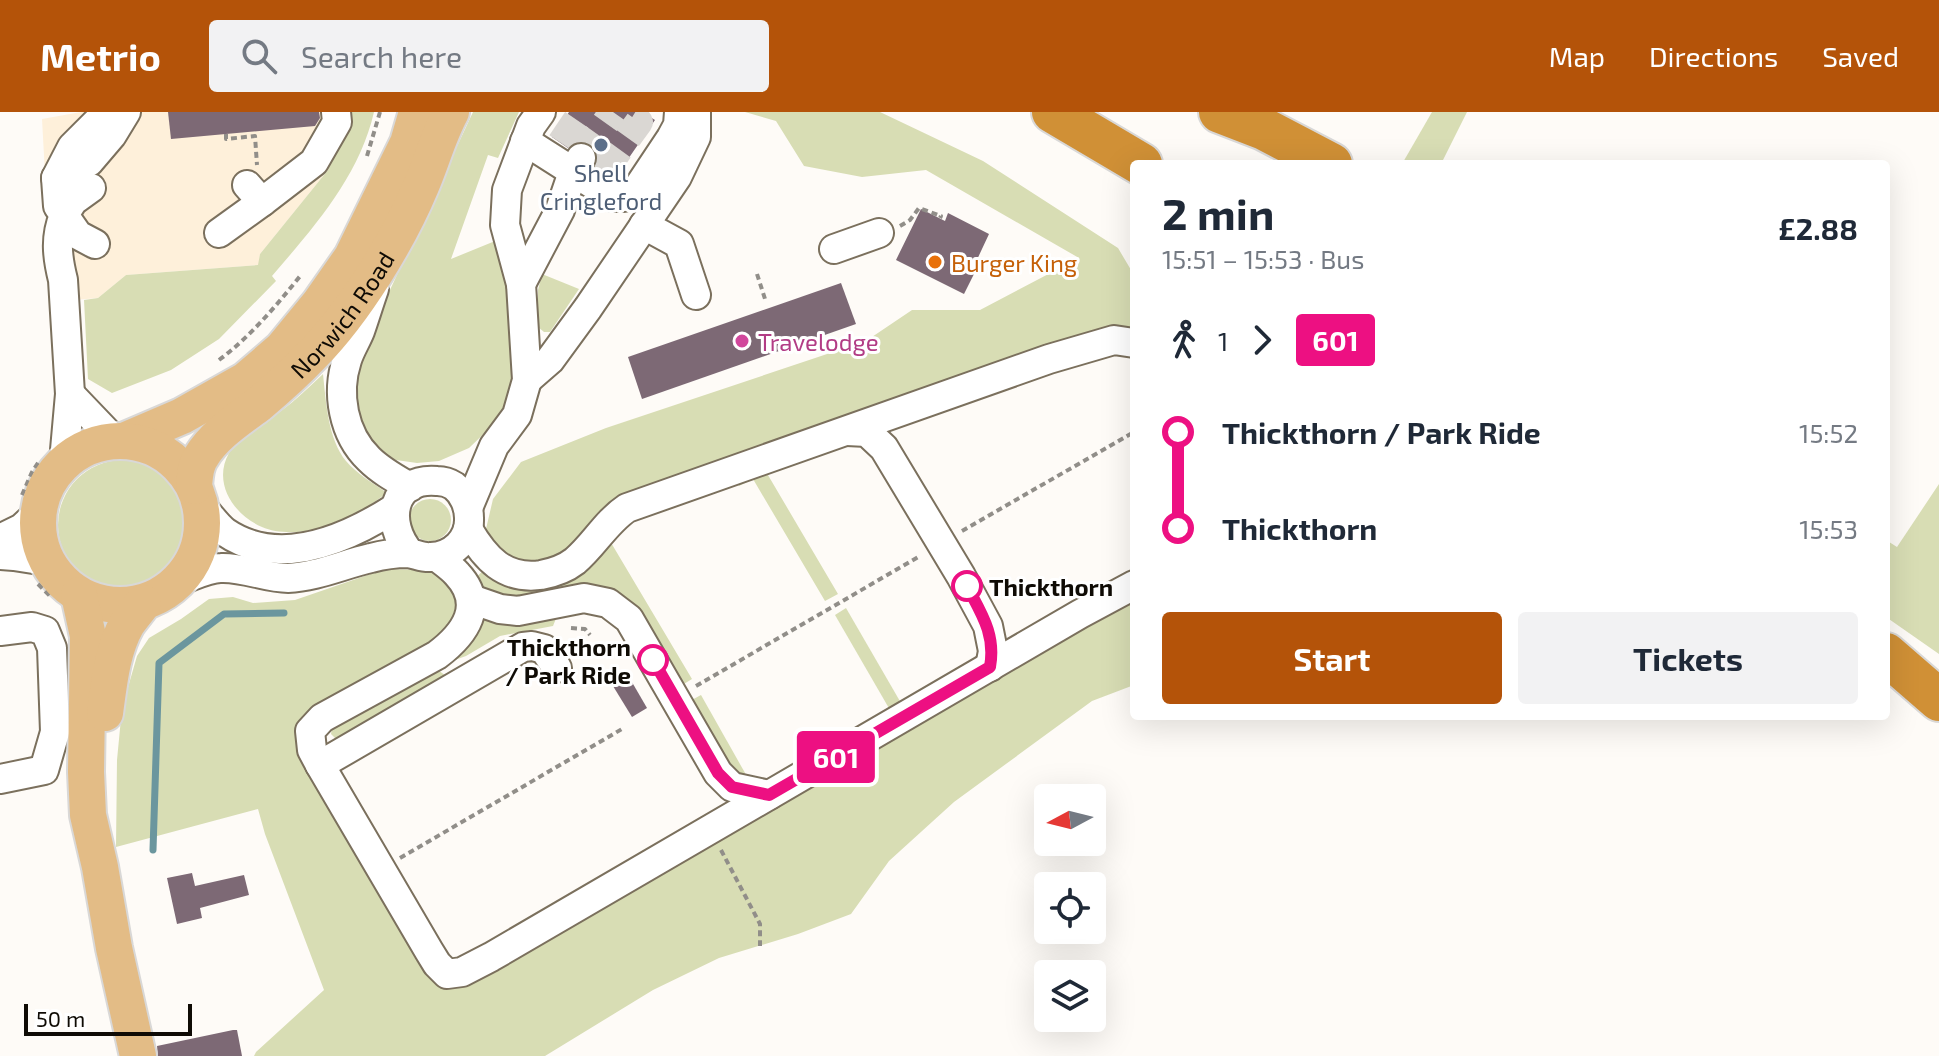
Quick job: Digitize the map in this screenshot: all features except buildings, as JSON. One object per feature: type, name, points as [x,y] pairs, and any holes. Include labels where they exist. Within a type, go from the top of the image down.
[{"type":"highway","points":[[1053,112],[1134,160]]},
{"type":"highway","points":[[1220,112],[1264,129],[1323,160]]},
{"type":"highway","points":[[1890,643],[1939,684]]},
{"type":"highway","points":[[1890,657],[1939,700]]},
{"type":"main road","name":"Norwich Road","points":[[55,456],[120,440],[182,416],[246,380],[282,349],[352,257],[408,143],[417,112]]},
{"type":"main road","name":"Norwich Road","points":[[181,580],[195,560],[202,534],[196,468],[201,456],[213,441],[294,375],[323,345],[400,230],[451,112]]},
{"type":"main road","points":[[120,440],[149,446],[170,455],[183,467],[197,495]]},
{"type":"main road","points":[[55,456],[45,488],[29,507],[46,561],[59,581],[79,595],[112,605],[143,603],[181,580]]},
{"type":"main road","points":[[79,595],[88,636],[88,815],[138,1056]]},
{"type":"main road","points":[[100,867],[103,726],[109,680],[119,642],[143,603]]},
{"type":"street","points":[[63,280],[70,259],[78,249],[95,244],[78,235],[58,206],[56,178],[72,147],[101,118],[117,112]]},
{"type":"street","points":[[56,178],[89,162],[112,135],[126,112]]},
{"type":"street","points":[[219,233],[253,187],[314,162],[337,122],[336,112]]},
{"type":"street","points":[[541,112],[531,126],[566,164],[624,197],[635,192],[671,138],[678,125],[677,112]]},
{"type":"street","points":[[521,284],[560,210],[566,164],[561,112]]},
{"type":"street","points":[[527,380],[550,360],[677,177],[696,137],[696,112]]},
{"type":"street","points":[[560,210],[566,164]]},
{"type":"street","points":[[197,495],[223,530],[247,544],[275,551],[306,548],[373,523],[414,492],[466,469],[494,446],[517,415],[527,380],[521,284],[505,225],[507,190],[566,164]]},
{"type":"street","points":[[55,456],[70,394],[58,231],[73,201],[91,188]]},
{"type":"street","points":[[644,225],[679,244],[696,295]]},
{"type":"street","points":[[834,249],[879,233]]},
{"type":"street","points":[[386,254],[347,360],[341,388],[348,428],[370,461],[414,492],[449,483],[457,489],[464,498],[478,546],[496,565],[513,574],[529,576],[548,573],[573,563],[627,508],[1098,344],[1114,340],[1130,342]]},
{"type":"street","points":[[70,394],[120,440]]},
{"type":"street","points":[[847,431],[867,432],[884,448],[942,543],[988,626],[993,651],[990,667]]},
{"type":"street","points":[[181,580],[219,567],[286,578],[374,557],[423,555],[457,548],[464,539],[468,518],[494,446]]},
{"type":"street","points":[[414,492],[395,530],[401,543],[457,574],[466,585],[471,599],[467,626],[452,644],[437,655],[322,718],[310,731],[312,750],[320,765],[437,964],[447,974],[462,972],[714,838],[769,795],[1130,587]]},
{"type":"street","points":[[0,539],[22,528],[29,507]]},
{"type":"street","points":[[0,555],[46,561]]},
{"type":"street","points":[[471,599],[500,609],[518,611],[584,598],[608,603],[629,619],[718,773],[732,787],[769,795]]},
{"type":"street","points":[[0,631],[32,627],[45,631],[52,648],[55,732],[44,770],[0,779]]},
{"type":"street","points":[[320,765],[523,647],[544,649],[557,668]]},
{"type":"path","points":[[362,167],[380,112]]},
{"type":"path","points":[[226,134],[226,139],[255,136],[258,165],[253,187]]},
{"type":"path","points":[[879,233],[910,220],[919,208],[934,212],[940,218]]},
{"type":"path","points":[[757,274],[766,302]]},
{"type":"path","points":[[214,363],[264,321],[301,275]]},
{"type":"path","points":[[675,698],[1130,434]]},
{"type":"path","points":[[29,507],[22,493],[32,472],[55,456]]},
{"type":"path","points":[[381,869],[622,729]]},
{"type":"path","points":[[714,838],[760,924],[760,946]]},
{"type":"shaded area","points":[[81,112],[351,112],[328,170],[260,254],[259,265],[126,275],[98,298],[52,302],[42,119]]},
{"type":"green space","points":[[351,112],[374,112],[358,158],[346,180],[319,220],[272,276],[276,281],[219,339],[171,370],[112,393],[88,379],[84,300],[98,298],[126,275],[258,265],[260,254],[328,170]]},
{"type":"green space","points":[[473,112],[519,112],[498,158],[488,155],[451,259],[500,239],[513,329],[511,383],[518,392],[494,424],[469,448],[439,461],[417,463],[396,460],[375,451],[362,434],[350,398],[361,352]]},
{"type":"green space","points":[[745,112],[880,112],[983,161],[1118,248],[1130,268],[1130,333],[589,532],[558,559],[524,564],[507,556],[494,544],[486,529],[493,499],[521,462],[606,428],[866,341],[912,310],[980,310],[1079,258],[926,170],[862,177],[804,166],[776,121]]},
{"type":"green space","points":[[1432,112],[1467,112],[1443,160],[1404,160]]},
{"type":"green space","points":[[542,274],[579,289],[550,332],[538,327],[538,290]]},
{"type":"green space","points":[[323,374],[329,420],[340,452],[355,470],[387,493],[354,514],[317,529],[289,532],[262,527],[243,515],[229,497],[223,476],[224,464],[239,442],[287,407]]},
{"type":"green space","points":[[123,460],[148,465],[169,479],[183,500],[188,525],[183,550],[169,571],[148,585],[123,590],[98,585],[77,571],[63,550],[58,525],[63,500],[77,479],[98,465]]},
{"type":"green space","points":[[765,470],[838,594],[825,601],[753,479],[739,486],[736,480]]},
{"type":"green space","points":[[1939,484],[1939,654],[1890,620],[1890,543],[1897,547]]},
{"type":"green space","points":[[430,499],[445,505],[451,520],[445,535],[430,541],[415,535],[409,520],[415,505]]},
{"type":"green space","points":[[610,541],[692,679],[679,687],[634,609],[490,599],[473,580],[484,570],[497,582],[517,587]]},
{"type":"green space","points":[[385,569],[433,570],[453,587],[460,600],[455,628],[307,721],[435,978],[1130,598],[1130,687],[1092,701],[954,802],[889,861],[851,914],[719,958],[653,990],[545,1056],[254,1056],[324,990],[258,809],[116,847],[117,760],[122,708],[137,656],[149,638],[209,599],[233,597],[253,603],[295,600]]},
{"type":"green space","points":[[846,608],[901,703],[890,710],[835,615]]},
{"type":"green space","points":[[480,615],[511,625],[557,616],[553,626],[500,636],[466,656],[455,660],[451,658],[471,640]]},
{"type":"green space","points":[[434,667],[446,676],[343,740],[331,734],[332,728]]},
{"type":"green space","points":[[701,695],[749,780],[740,781],[688,702]]},
{"type":"waterway","points":[[153,850],[159,663],[224,614],[284,613]]},
{"type":"tunnel","points":[[561,143],[582,112]]},
{"type":"tunnel","points":[[581,157],[613,112]]},
{"type":"tunnel","points":[[603,172],[639,122],[623,112]]},
{"type":"bus line","name":"601","points":[[653,660],[718,773],[732,787],[769,795],[990,667],[993,651],[988,626],[967,586]]},
{"type":"place","name":"Shell Cringleford","points":[[601,145]]},
{"type":"place","name":"Burger King","points":[[935,262]]},
{"type":"place","name":"Travelodge","points":[[742,341]]},
{"type":"place","name":"Thickthorn","points":[[967,586]]},
{"type":"place","name":"Thickthorn / Park Ride","points":[[653,660]]}]
